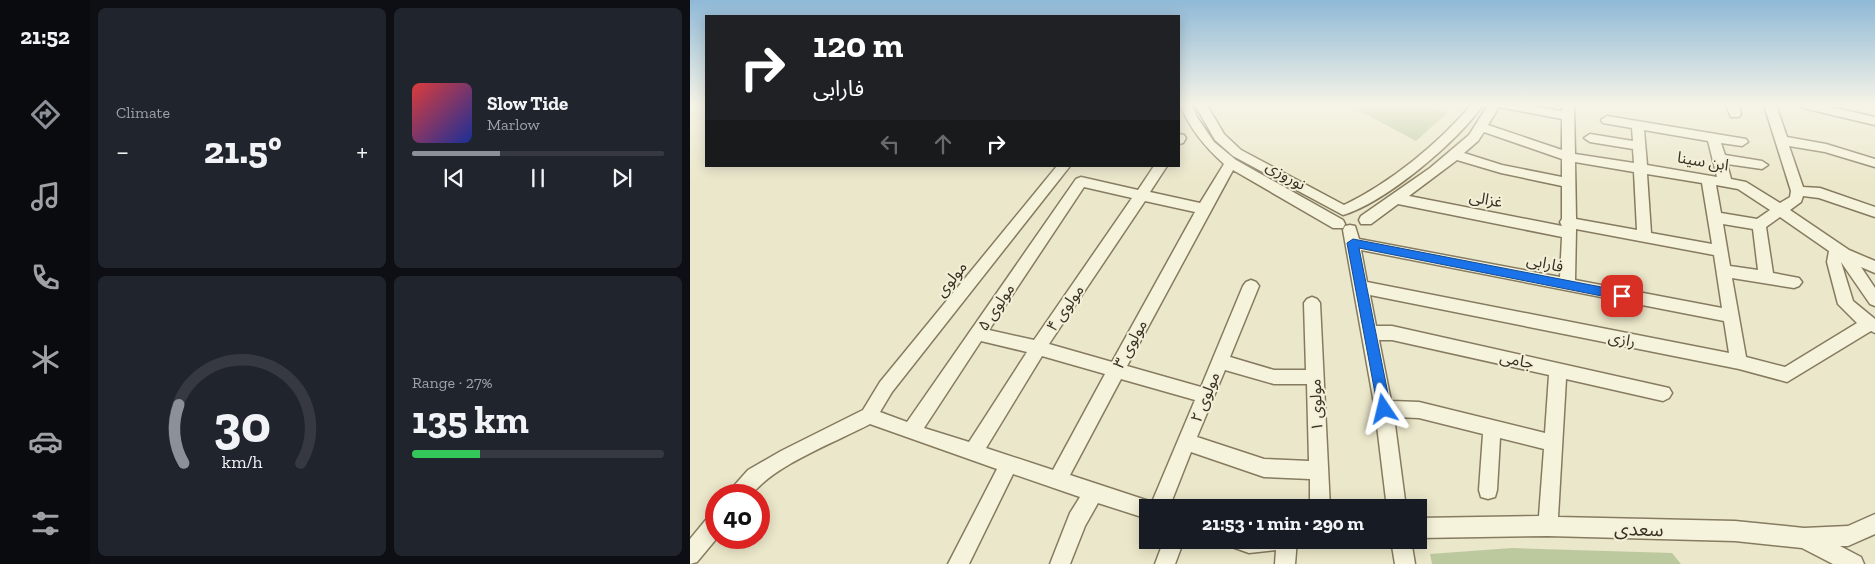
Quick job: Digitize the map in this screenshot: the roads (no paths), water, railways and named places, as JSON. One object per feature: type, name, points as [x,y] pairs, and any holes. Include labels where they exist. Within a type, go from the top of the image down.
[{"type":"street","name":"نوروزی","points":[[1199,131],[1210,146],[1232,164],[1347,232]]},
{"type":"street","name":"نوروزی","points":[[1216,131],[1219,137],[1237,153],[1346,209]]},
{"type":"street","points":[[1396,499],[1384,409],[1362,287],[1347,232],[1336,218],[1338,213],[1377,192],[1433,152],[1454,131]]},
{"type":"street","points":[[1347,232],[1361,228],[1366,220],[1435,172],[1453,154],[1474,138],[1479,131]]},
{"type":"street","name":"ابن سینا","points":[[1494,131],[1568,157],[1741,185],[1840,252]]},
{"type":"street","points":[[1567,285],[1568,131]]},
{"type":"street","points":[[1607,131],[1607,140]]},
{"type":"street","points":[[1639,131],[1644,236]]},
{"type":"street","points":[[1672,131],[1714,138],[1741,139],[1748,163]]},
{"type":"street","points":[[1714,217],[1758,225],[1796,199],[1798,190],[1778,131]]},
{"type":"street","points":[[1590,138],[1640,146]]},
{"type":"street","points":[[1714,138],[1725,182]]},
{"type":"street","points":[[1781,140],[1826,148],[1875,163]]},
{"type":"street","points":[[1453,154],[1501,169],[1568,183]]},
{"type":"street","points":[[1720,159],[1762,166]]},
{"type":"street","name":"مولوی ۳","points":[[1057,480],[1204,209],[1232,164]]},
{"type":"street","name":"مولوی","points":[[869,416],[886,387],[1063,167]]},
{"type":"street","name":"مولوی ۴","points":[[973,452],[1038,348],[1161,167]]},
{"type":"street","points":[[1708,179],[1740,362]]},
{"type":"street","name":"مولوی ۵","points":[[911,432],[1081,182],[1142,196]]},
{"type":"street","points":[[1798,190],[1826,195],[1875,212]]},
{"type":"street","points":[[1142,196],[1204,209]]},
{"type":"street","name":"غزالی","points":[[1397,199],[1568,228],[1644,236],[1720,250]]},
{"type":"street","points":[[1346,209],[1361,212],[1366,220]]},
{"type":"street","points":[[1758,225],[1766,278]]},
{"type":"street","name":"فارابی","points":[[1347,232],[1567,285],[1731,316]]},
{"type":"street","points":[[1840,252],[1875,267]]},
{"type":"street","points":[[1840,252],[1874,291]]},
{"type":"street","points":[[1840,252],[1834,262],[1846,304],[1872,325]]},
{"type":"street","points":[[1724,271],[1794,282]]},
{"type":"street","name":"مولوی ۲","points":[[1163,499],[1250,286]]},
{"type":"street","name":"رازی","points":[[1362,287],[1740,362],[1787,375],[1872,325]]},
{"type":"street","name":"مولوی ۱","points":[[1312,303],[1320,499]]},
{"type":"street","name":"جامی","points":[[1371,333],[1392,333],[1558,368],[1663,393]]},
{"type":"street","points":[[978,334],[1038,348],[1206,396]]},
{"type":"street","points":[[1220,361],[1274,377],[1315,377]]},
{"type":"street","points":[[1548,526],[1558,368]]},
{"type":"street","points":[[1384,409],[1418,410],[1553,443]]},
{"type":"street","points":[[748,484],[755,476],[787,457],[869,416],[911,432],[1139,507]]},
{"type":"street","points":[[1488,490],[1492,427]]},
{"type":"street","points":[[1186,442],[1264,468],[1319,470]]},
{"type":"street","points":[[958,564],[1009,464]]},
{"type":"street","points":[[1060,564],[1077,520],[1094,492]]},
{"type":"street","points":[[1804,538],[1848,536],[1875,524]]},
{"type":"street","name":"سعدی","points":[[1427,528],[1548,526],[1735,531],[1804,538],[1854,564]]},
{"type":"street","points":[[690,555],[705,537]]},
{"type":"street","points":[[1165,564],[1171,549]]},
{"type":"street","points":[[1285,564],[1286,549]]},
{"type":"street","points":[[1402,549],[1405,564]]}]
